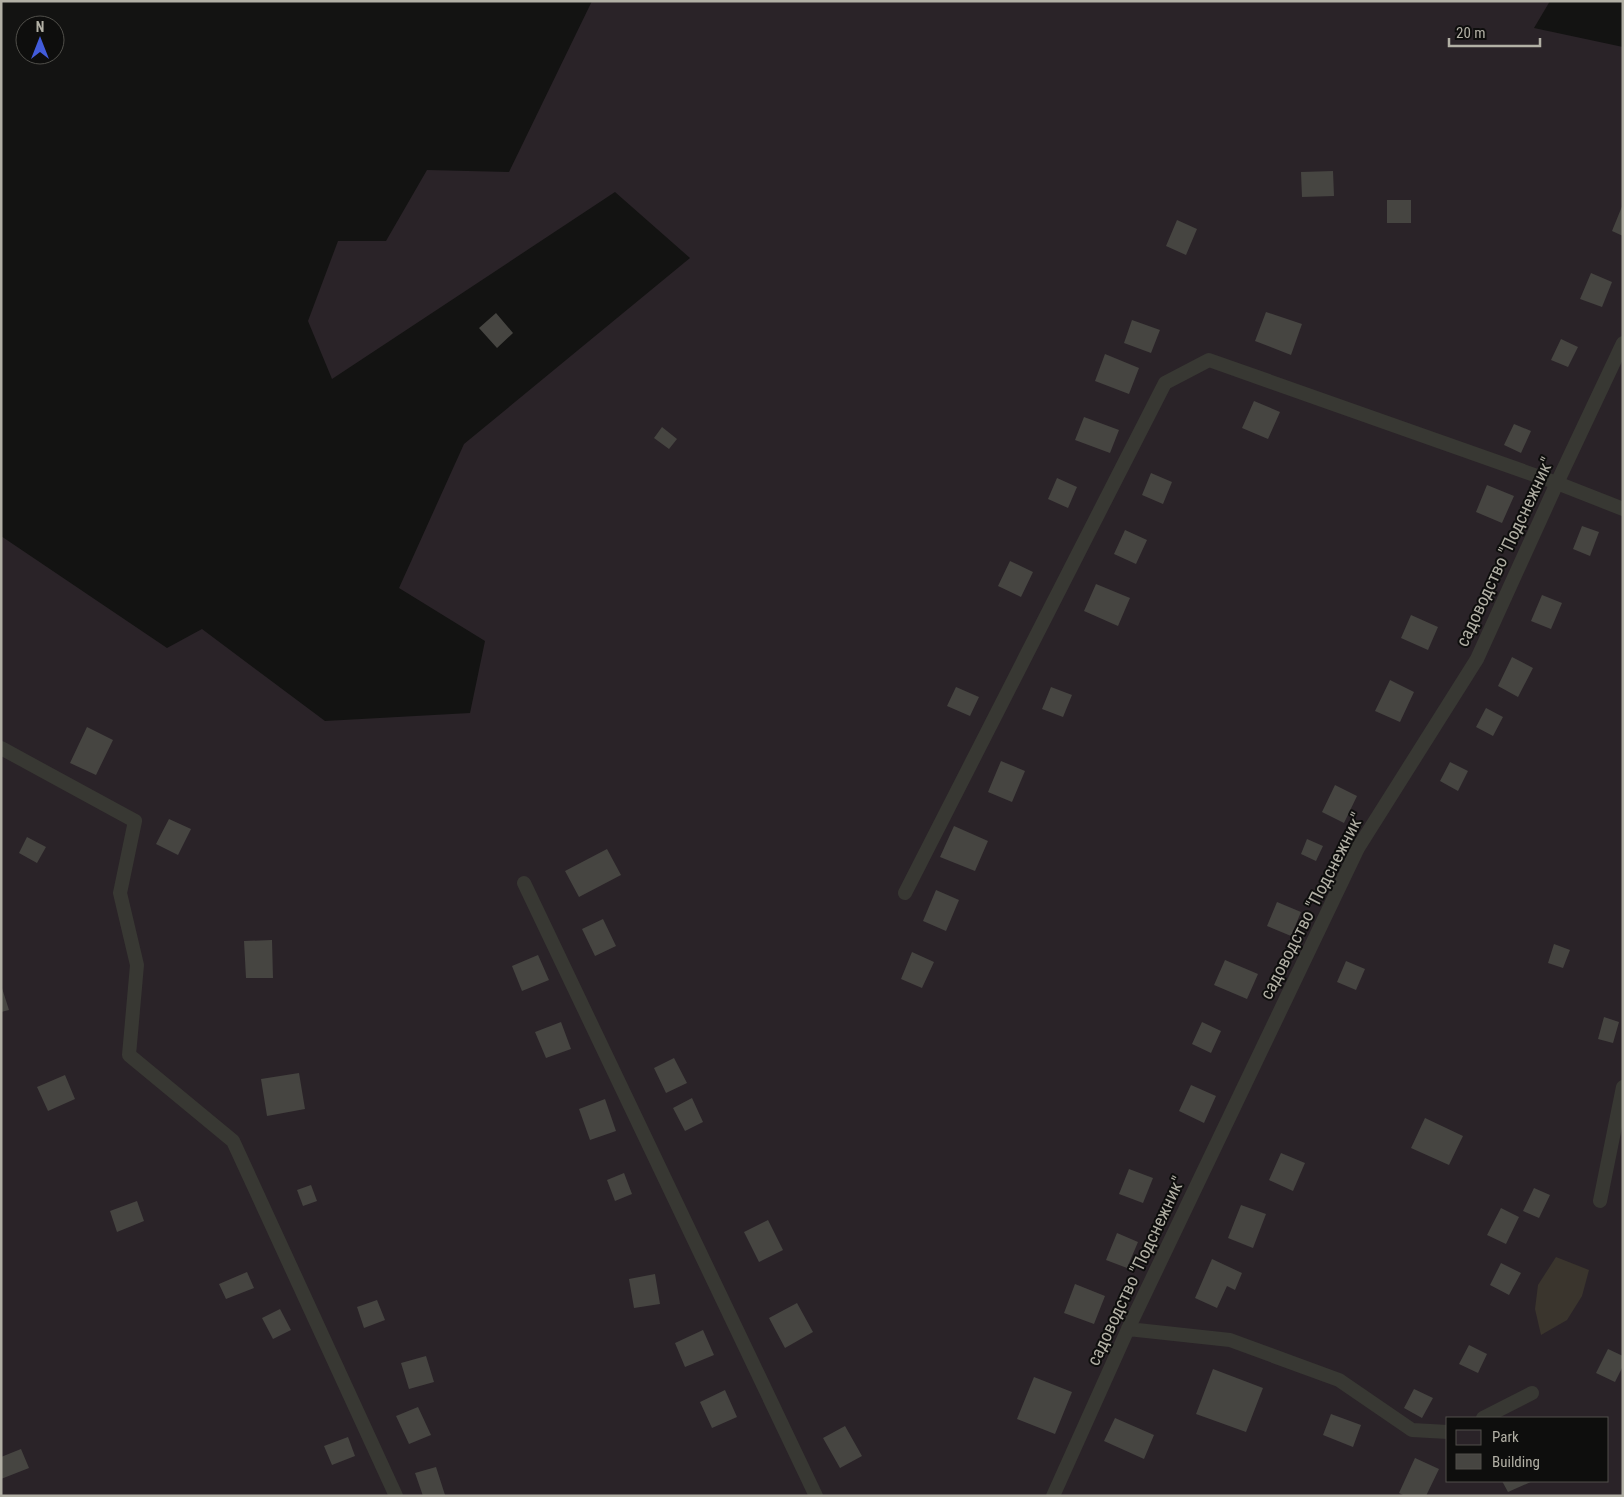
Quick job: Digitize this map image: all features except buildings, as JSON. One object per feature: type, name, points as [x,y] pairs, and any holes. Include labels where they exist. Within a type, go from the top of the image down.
[{"type":"lane","name":"садоводство \"Подснежник\"","points":[[1053,1496],[1128,1329],[1358,848],[1477,659],[1623,343]]},
{"type":"lane","points":[[905,894],[1165,383],[1209,360],[1557,483],[1623,509]]},
{"type":"lane","points":[[1,748],[135,821],[120,893],[137,965],[129,1055],[233,1141],[396,1496]]},
{"type":"lane","points":[[524,883],[816,1496]]},
{"type":"lane","points":[[1600,1201],[1623,1087]]},
{"type":"lane","points":[[1128,1329],[1230,1340],[1339,1380],[1412,1430],[1446,1432]]},
{"type":"lane","points":[[1485,1417],[1532,1393]]},
{"type":"green space","points":[[592,1],[1550,1],[1534,28],[1623,47],[1623,1496],[1,1496],[1,536],[167,648],[202,629],[325,721],[470,713],[485,641],[399,588],[464,444],[690,258],[615,192],[332,379],[308,321],[338,241],[386,241],[427,170],[509,172]]},
{"type":"shaded area","points":[[1556,1257],[1589,1270],[1582,1296],[1567,1320],[1541,1335],[1535,1309],[1538,1285]]}]
